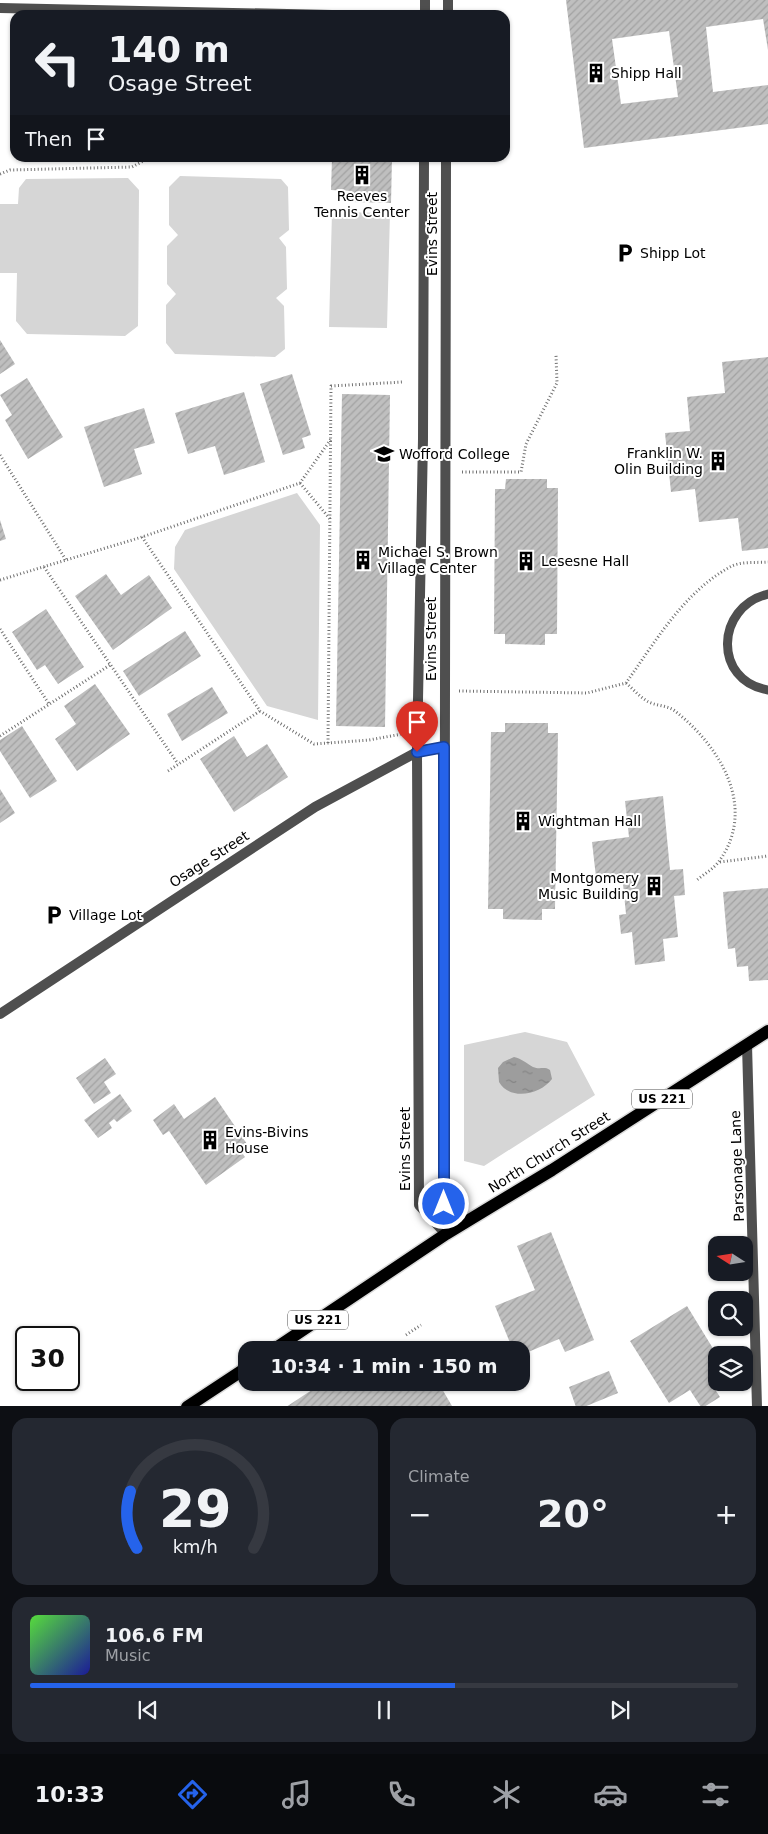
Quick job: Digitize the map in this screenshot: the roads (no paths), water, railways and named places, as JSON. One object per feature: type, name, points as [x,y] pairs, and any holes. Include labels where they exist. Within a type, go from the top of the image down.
[{"type":"main road","name":"North Church Street","points":[[286,1341],[446,1234],[552,1170],[768,1031]]},
{"type":"main road","points":[[187,1406],[238,1373]]},
{"type":"street","points":[[0,8],[95,10]]},
{"type":"street","name":"Evins Street","points":[[424,162],[417,752],[420,1205],[446,1234]]},
{"type":"street","name":"Evins Street","points":[[446,162],[443,1054],[444,1215],[446,1234]]},
{"type":"street","name":"Osage Street","points":[[0,1014],[315,807],[417,752],[444,747]]},
{"type":"street","name":"Parsonage Lane","points":[[747,1045],[757,1406]]},
{"type":"lane","points":[[768,594],[755,597],[740,608],[730,625],[726,644],[731,663],[742,678],[759,688],[768,690]]},
{"type":"water","points":[[514,1057],[533,1067],[550,1070],[552,1079],[547,1085],[533,1092],[517,1094],[510,1092],[499,1082],[498,1068],[503,1062]]},
{"type":"place","name":"Shipp Hall","points":[[596,73]]},
{"type":"place","name":"Reeves Tennis Center","points":[[362,175]]},
{"type":"place","name":"Shipp Lot","points":[[625,253]]},
{"type":"place","name":"Wofford College","points":[[384,454]]},
{"type":"place","name":"Franklin W. Olin Building","points":[[718,461]]},
{"type":"place","name":"Michael S. Brown Village Center","points":[[363,560]]},
{"type":"place","name":"Lesesne Hall","points":[[526,561]]},
{"type":"place","name":"Wightman Hall","points":[[523,821]]},
{"type":"place","name":"Montgomery Music Building","points":[[654,886]]},
{"type":"place","name":"Village Lot","points":[[54,915]]},
{"type":"place","name":"Evins-Bivins House","points":[[210,1140]]}]
